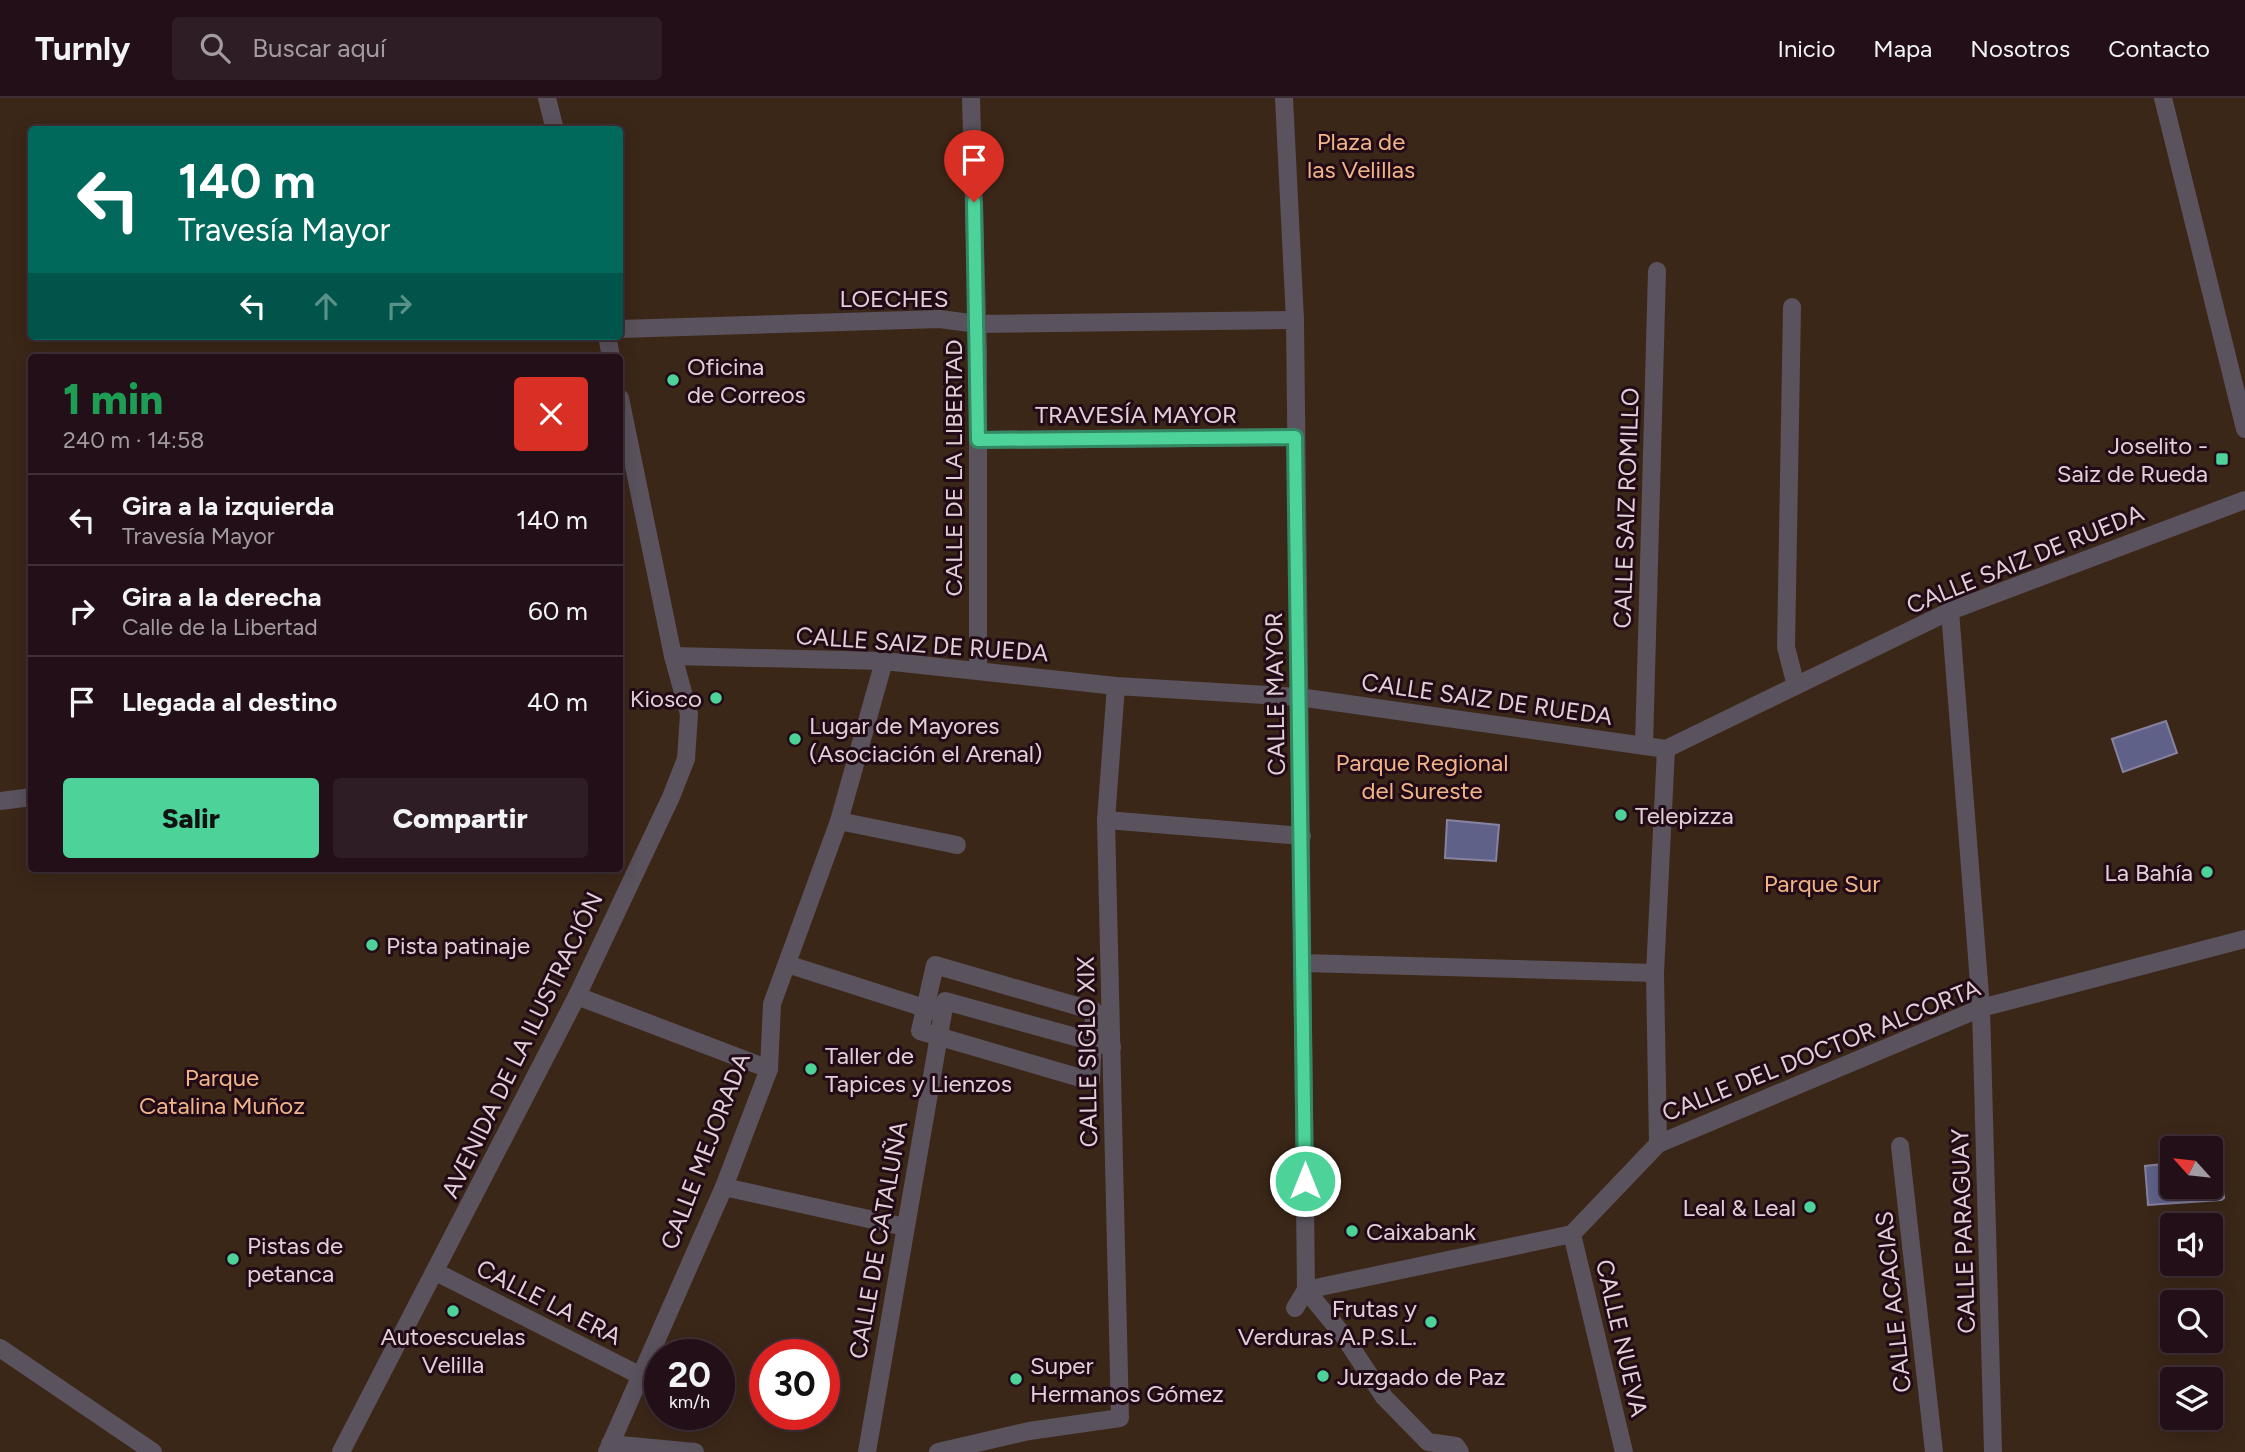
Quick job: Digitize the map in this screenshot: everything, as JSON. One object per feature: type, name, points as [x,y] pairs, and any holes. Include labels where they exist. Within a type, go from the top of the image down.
[{"type":"street","points":[[547,98],[554,126]]},
{"type":"street","name":"CALLE DE LA LIBERTAD","points":[[971,98],[977,324],[978,670]]},
{"type":"street","name":"CALLE MAYOR","points":[[1284,98],[1295,320],[1306,1290]]},
{"type":"street","points":[[2163,98],[2245,429]]},
{"type":"street","name":"CALLE SAIZ ROMILLO","points":[[1644,746],[1657,271]]},
{"type":"street","points":[[1792,307],[1786,647],[1796,686]]},
{"type":"street","name":"LOECHES","points":[[623,329],[940,319],[977,324],[1295,320]]},
{"type":"street","name":"AVENIDA DE LA ILUSTRACIÓN","points":[[341,1452],[576,996],[671,797],[686,759],[689,714],[673,656],[623,413]]},
{"type":"street","name":"TRAVESÍA MAYOR","points":[[978,440],[1295,437]]},
{"type":"street","name":"CALLE SAIZ DE RUEDA","points":[[673,656],[884,661],[1116,686],[1299,697],[1666,749],[1950,611],[2245,500]]},
{"type":"street","name":"CALLE PARAGUAY","points":[[1950,611],[1981,1008],[1993,1452]]},
{"type":"street","name":"CALLE MEJORADA","points":[[608,1448],[724,1187],[769,1069],[772,1004],[839,821],[884,661]]},
{"type":"street","name":"CALLE SIGLO XIX","points":[[938,1452],[1029,1432],[1120,1418],[1106,820],[1116,686]]},
{"type":"street","points":[[1658,1144],[1655,973],[1666,749]]},
{"type":"street","points":[[0,801],[28,798]]},
{"type":"street","points":[[1106,820],[1302,836]]},
{"type":"street","points":[[839,821],[957,845]]},
{"type":"street","name":"CALLE DEL DOCTOR ALCORTA","points":[[1572,1234],[1658,1144],[1981,1008],[2245,939]]},
{"type":"street","points":[[787,964],[943,1014],[945,1001],[1112,1047]]},
{"type":"street","points":[[1303,964],[1655,973]]},
{"type":"street","points":[[1092,1078],[1094,1011],[935,965],[920,1031],[1091,1081],[1092,1078],[1113,1084]]},
{"type":"street","points":[[576,996],[769,1069]]},
{"type":"street","name":"CALLE DE CATALUÑA","points":[[867,1452],[943,1014]]},
{"type":"street","name":"CALLE ACACIAS","points":[[1900,1146],[1934,1452]]},
{"type":"street","points":[[724,1187],[905,1227]]},
{"type":"street","points":[[1295,1308],[1306,1290],[1572,1234]]},
{"type":"street","name":"CALLE NUEVA","points":[[1572,1234],[1625,1452]]},
{"type":"street","name":"CALLE LA ERA","points":[[436,1272],[639,1374]]},
{"type":"street","points":[[1306,1290],[1343,1335],[1384,1397],[1428,1442],[1456,1446],[1460,1452]]},
{"type":"street","points":[[0,1348],[153,1452]]},
{"type":"street","points":[[608,1448],[695,1452]]},
{"type":"green space","name":"Parque Regional del Sureste","points":[[0,98],[2245,98],[2245,1452],[0,1452]]},
{"type":"water","points":[[2166,721],[2177,753],[2123,772],[2112,739]]},
{"type":"water","points":[[1447,820],[1499,825],[1496,861],[1445,858]]},
{"type":"water","points":[[2160,1164],[2160,1199],[2222,1199],[2148,1205],[2145,1166]]},
{"type":"place","name":"Oficina de Correos","points":[[673,380]]},
{"type":"place","name":"Joselito - Saiz de Rueda","points":[[2222,459]]},
{"type":"place","name":"Kiosco","points":[[716,698]]},
{"type":"place","name":"Lugar de Mayores (Asociación el Arenal)","points":[[795,739]]},
{"type":"place","name":"Telepizza","points":[[1621,815]]},
{"type":"place","name":"La Bahía","points":[[2207,872]]},
{"type":"place","name":"Pista patinaje","points":[[372,945]]},
{"type":"place","name":"Taller de Tapices y Lienzos","points":[[811,1069]]},
{"type":"place","name":"Leal & Leal","points":[[1810,1207]]},
{"type":"place","name":"Caixabank","points":[[1352,1231]]},
{"type":"place","name":"Pistas de petanca","points":[[233,1259]]},
{"type":"place","name":"Autoescuelas Velilla","points":[[453,1311]]},
{"type":"place","name":"Frutas y Verduras A.P.S.L.","points":[[1431,1322]]},
{"type":"place","name":"Juzgado de Paz","points":[[1323,1376]]},
{"type":"place","name":"Super Hermanos Gómez","points":[[1016,1379]]},
{"type":"route","points":[[974,202],[978,440],[1295,437],[1305,1181]]},
{"type":"park label","name":"Plaza de las Velillas","points":[[1361,155]]},
{"type":"park label","name":"Parque Sur","points":[[1822,883]]},
{"type":"park label","name":"Parque Catalina Muñoz","points":[[222,1091]]}]
